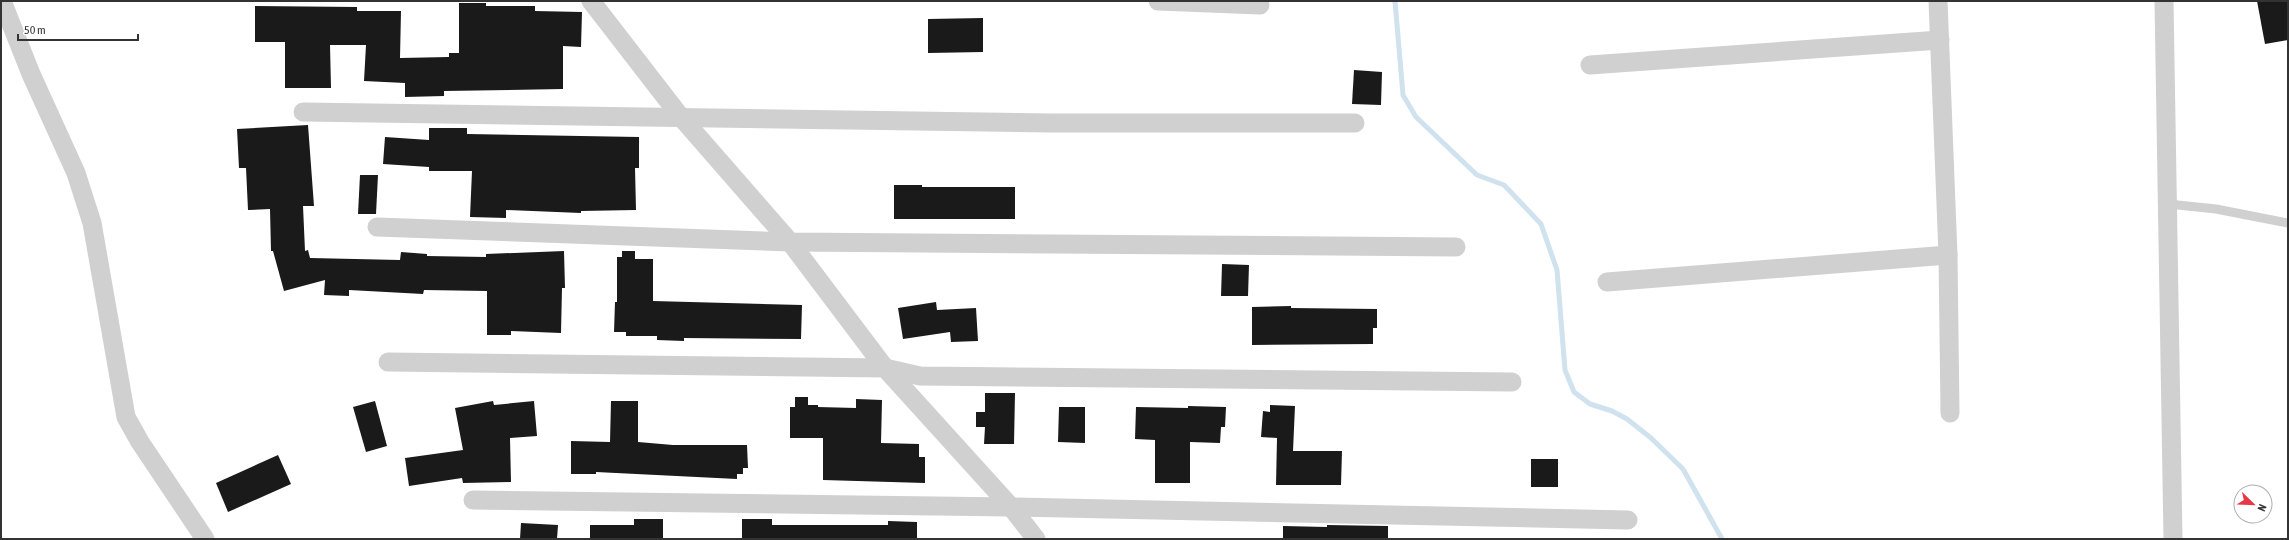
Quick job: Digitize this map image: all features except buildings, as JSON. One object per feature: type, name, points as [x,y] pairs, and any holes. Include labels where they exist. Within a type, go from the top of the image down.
[{"type":"street","points":[[2,1],[31,74],[76,173],[92,223],[126,417],[140,442],[205,539]]},
{"type":"street","points":[[591,1],[680,116],[790,242],[885,368],[1012,507],[1036,539]]},
{"type":"street","points":[[1158,1],[1260,5]]},
{"type":"street","points":[[1938,1],[1948,255],[1950,413]]},
{"type":"street","points":[[2164,1],[2173,539]]},
{"type":"street","points":[[1590,65],[1940,40]]},
{"type":"street","points":[[303,112],[680,116],[1052,123],[1355,124]]},
{"type":"street","points":[[377,227],[790,242],[1456,247]]},
{"type":"street","points":[[1608,282],[1948,255]]},
{"type":"street","points":[[388,362],[885,368],[920,376],[1512,382]]},
{"type":"street","points":[[473,500],[1012,507],[1628,520]]},
{"type":"lane","points":[[2168,204],[2216,208],[2288,223]]},
{"type":"waterway","points":[[1395,1],[1403,95],[1416,117],[1477,175],[1504,185],[1541,224],[1557,270],[1565,370],[1574,392],[1590,404],[1612,411],[1627,419],[1651,438],[1683,469],[1722,539]]}]
